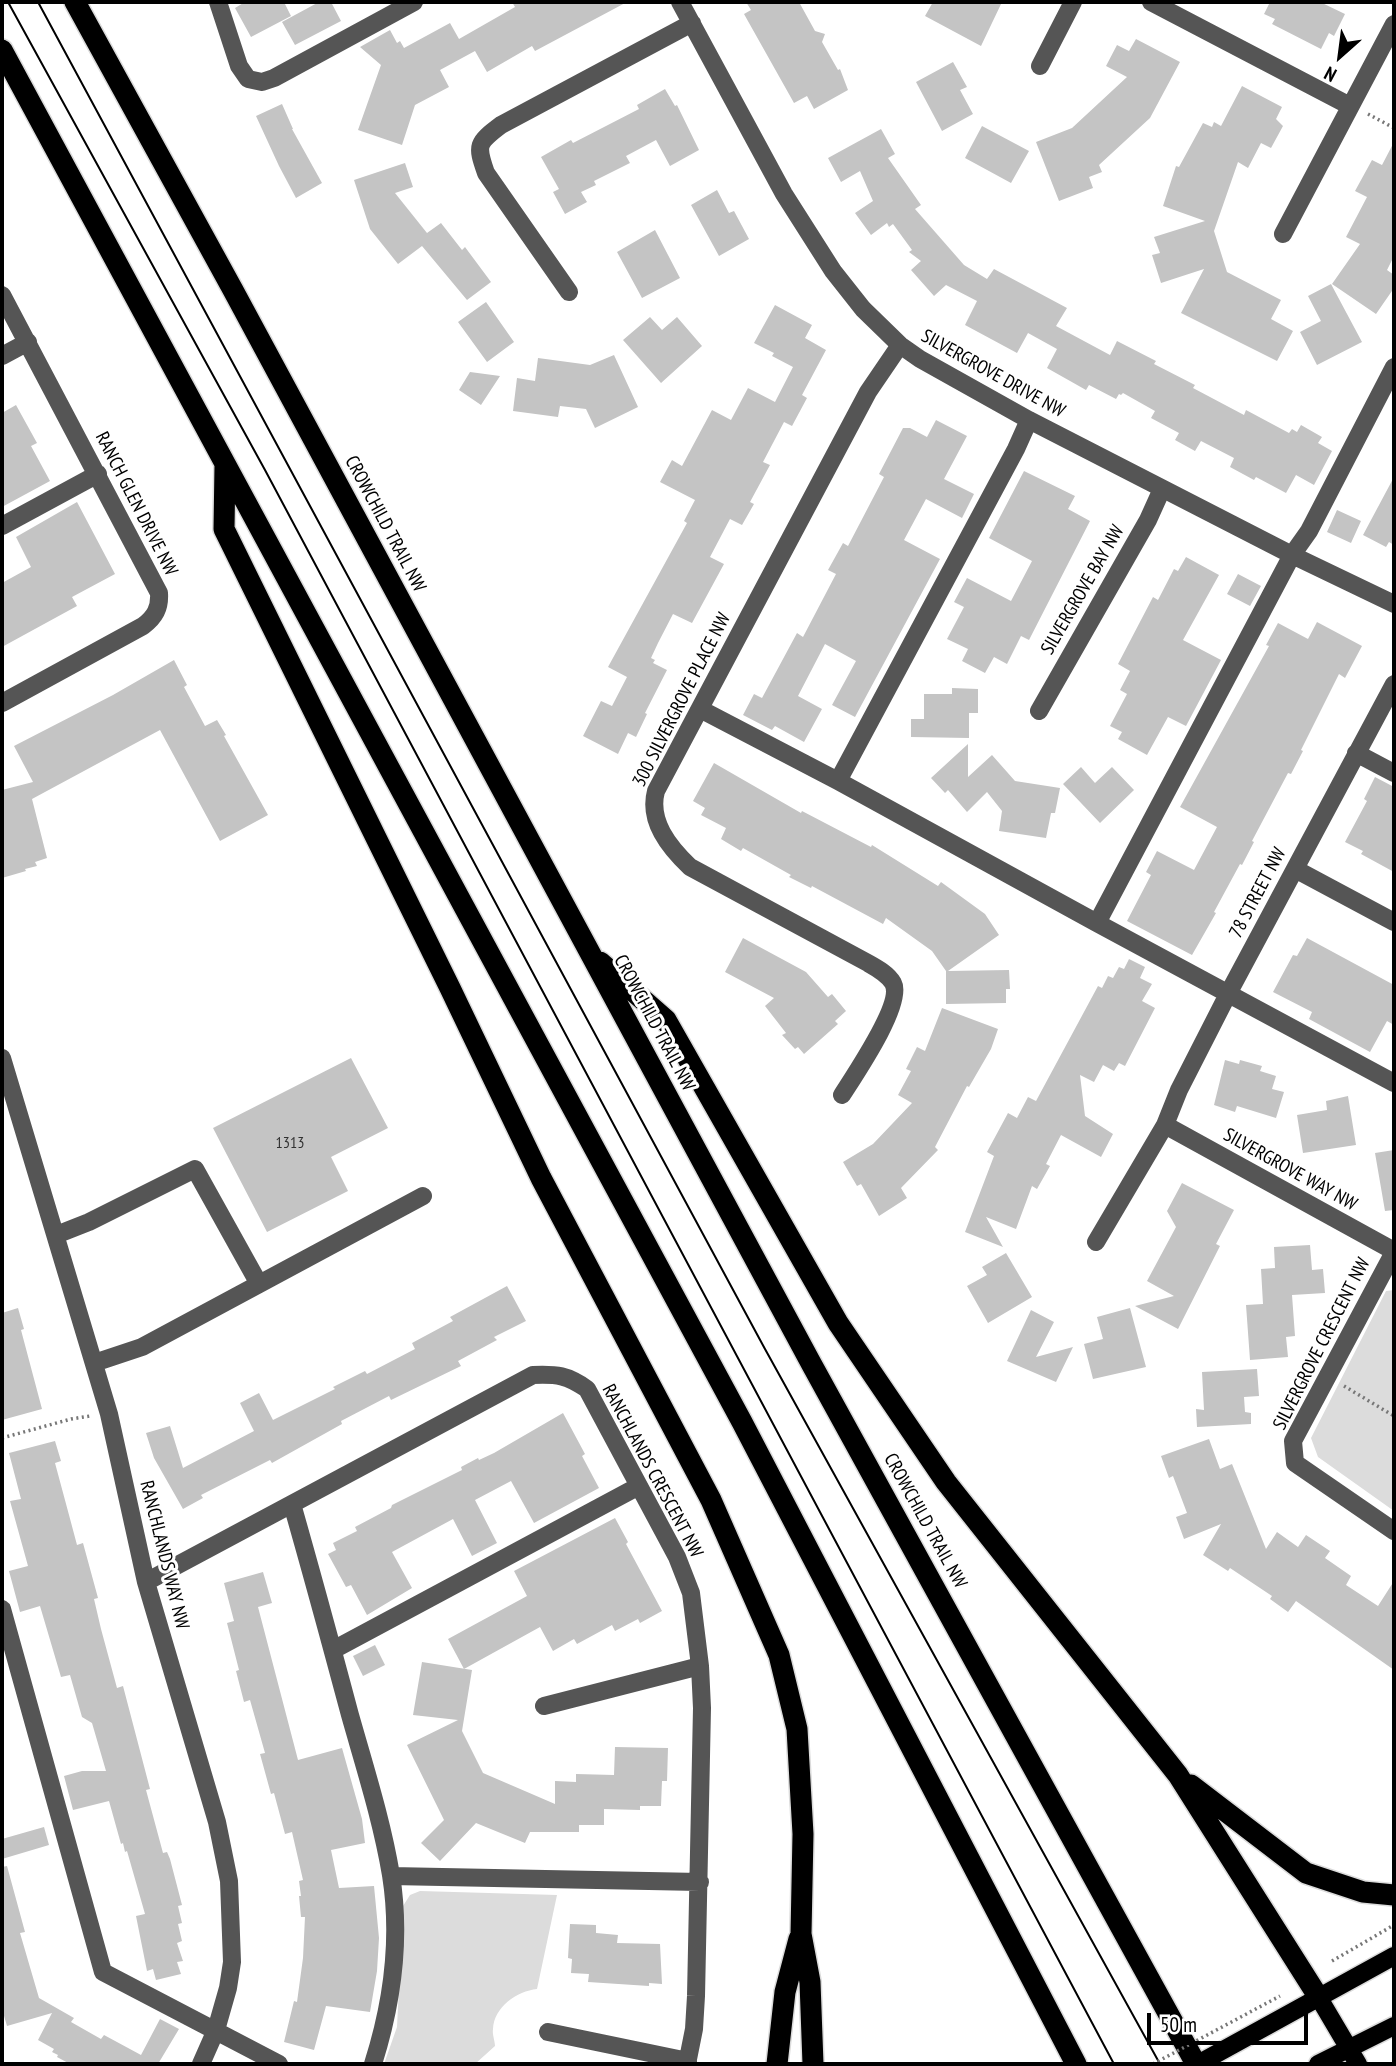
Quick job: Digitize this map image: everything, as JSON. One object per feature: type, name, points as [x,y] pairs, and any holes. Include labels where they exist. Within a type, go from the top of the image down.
[{"type":"highway","name":"CROWCHILD TRAIL NW","points":[[75,2],[227,278],[812,1365],[1197,2064]]},
{"type":"highway","points":[[2,50],[742,1422],[1076,2064]]},
{"type":"highway","points":[[225,463],[224,529],[541,1178],[711,1500],[779,1655],[797,1729],[803,1834],[801,1934],[810,1982],[813,2064]]},
{"type":"highway","points":[[591,954],[666,1020],[846,1334],[946,1482],[1178,1775],[1319,1998]]},
{"type":"highway","points":[[1178,1775],[1306,1873],[1363,1892],[1394,1895]]},
{"type":"highway","points":[[777,2064],[785,1992],[801,1934]]},
{"type":"main road","points":[[1197,2064],[1394,1956]]},
{"type":"main road","points":[[1319,1998],[1353,2057]]},
{"type":"main road","points":[[1318,2064],[1353,2057],[1394,2026]]},
{"type":"street","points":[[218,2],[239,66],[248,79],[262,82],[414,2]]},
{"type":"street","name":"SILVERGROVE DRIVE NW","points":[[680,2],[784,194],[826,260],[863,309],[900,345],[1029,420],[1292,555],[1394,604]]},
{"type":"street","points":[[1040,66],[1073,2]]},
{"type":"street","points":[[1150,2],[1350,106]]},
{"type":"street","points":[[569,292],[486,173],[478,151],[480,143],[501,125],[692,23]]},
{"type":"street","points":[[1283,234],[1394,24]]},
{"type":"street","name":"RANCH GLEN DRIVE NW","points":[[2,295],[159,593],[158,607],[150,621],[143,626],[2,703]]},
{"type":"street","points":[[2,356],[28,342]]},
{"type":"street","name":"300 SILVERGROVE PLACE NW","points":[[842,1095],[889,1013],[896,995],[894,984],[884,973],[868,963],[690,867],[678,855],[657,822],[653,804],[656,791],[868,392],[900,345]]},
{"type":"street","points":[[1097,923],[1292,555],[1309,531],[1394,367]]},
{"type":"street","points":[[838,781],[1029,420]]},
{"type":"street","points":[[2,526],[98,474]]},
{"type":"street","name":"SILVERGROVE BAY NW","points":[[1039,710],[1163,489]]},
{"type":"street","name":"78 STREET NW","points":[[1096,1242],[1165,1125],[1179,1090],[1227,994],[1394,684]]},
{"type":"street","points":[[700,709],[1394,1083]]},
{"type":"street","points":[[1356,753],[1394,773]]},
{"type":"street","points":[[1295,869],[1394,922]]},
{"type":"street","name":"RANCHLANDS WAY NW","points":[[2,1058],[110,1414],[146,1582],[217,1822],[229,1881],[232,1962],[216,2030],[201,2064]]},
{"type":"street","name":"SILVERGROVE WAY NW","points":[[1165,1125],[1394,1252]]},
{"type":"street","points":[[56,1235],[89,1222],[195,1170],[259,1284]]},
{"type":"street","points":[[94,1363],[142,1347],[423,1196]]},
{"type":"street","name":"SILVERGROVE CRESCENT NW","points":[[1394,1252],[1293,1441],[1295,1463],[1394,1531]]},
{"type":"street","name":"RANCHLANDS CRESCENT NW","points":[[146,1582],[533,1375],[553,1374],[571,1378],[586,1390],[677,1557],[691,1593],[700,1666],[700,1882],[694,2029],[688,2062]]},
{"type":"street","points":[[333,1650],[639,1486]]},
{"type":"street","points":[[292,1504],[378,1816],[391,1876],[394,1916],[392,1981],[384,2030],[373,2064]]},
{"type":"street","points":[[2,1609],[103,1972],[279,2064]]},
{"type":"street","points":[[544,1706],[700,1666]]},
{"type":"street","points":[[391,1876],[700,1882]]},
{"type":"street","points":[[548,2032],[688,2062]]},
{"type":"path","points":[[1350,106],[1394,128]]},
{"type":"path","points":[[1339,1384],[1394,1416]]},
{"type":"path","points":[[2,1438],[71,1419],[110,1414]]},
{"type":"path","points":[[1332,1961],[1394,1926]]},
{"type":"path","points":[[1153,2064],[1280,1996],[1286,1990]]},
{"type":"shaded area","points":[[1394,1290],[1394,1511],[1318,1457],[1311,1438],[1386,1291]]},
{"type":"shaded area","points":[[420,1891],[557,1895],[537,1989],[522,1993],[502,2007],[494,2021],[495,2046],[475,2064],[384,2064],[397,2027],[403,1906],[410,1895]]},
{"type":"building","points":[[245,2],[284,2],[291,16],[251,37],[235,8]]},
{"type":"building","points":[[319,2],[331,2],[341,21],[295,45],[282,22]]},
{"type":"building","points":[[512,2],[627,2],[535,51],[532,46],[487,72],[475,51],[440,70],[449,87],[415,105],[402,145],[358,130],[381,65],[360,47],[390,30],[397,43],[400,41],[404,48],[450,23],[459,39],[515,7]]},
{"type":"building","points":[[746,2],[799,2],[815,31],[825,34],[822,42],[838,70],[840,69],[848,90],[814,109],[807,96],[794,103],[744,14],[751,10]]},
{"type":"building","points":[[933,2],[1002,2],[981,46],[925,16]]},
{"type":"building","points":[[1270,2],[1320,2],[1345,14],[1334,36],[1329,33],[1321,49],[1272,24],[1275,19],[1264,14]]},
{"type":"building","points":[[1136,39],[1180,62],[1150,118],[1099,165],[1102,172],[1089,177],[1093,188],[1059,201],[1036,142],[1072,128],[1127,77],[1106,66],[1117,45],[1129,51]]},
{"type":"building","points":[[953,62],[967,87],[960,90],[973,114],[942,131],[916,82]]},
{"type":"building","points":[[1242,86],[1282,107],[1276,119],[1283,126],[1271,148],[1261,143],[1248,168],[1238,162],[1214,231],[1227,272],[1281,300],[1271,319],[1293,331],[1277,361],[1181,313],[1204,269],[1161,283],[1152,255],[1160,253],[1154,237],[1205,221],[1163,206],[1176,166],[1179,167],[1203,123],[1212,127],[1214,122],[1221,126]]},
{"type":"building","points":[[665,89],[675,106],[677,105],[699,150],[670,166],[656,140],[626,156],[630,163],[594,181],[596,185],[581,192],[587,202],[565,214],[553,192],[559,189],[541,157],[639,109],[637,105]]},
{"type":"building","points":[[282,104],[292,129],[322,183],[296,198],[256,116]]},
{"type":"building","points":[[982,126],[1029,151],[1011,183],[965,158]]},
{"type":"building","points":[[881,129],[895,154],[888,158],[921,205],[915,209],[964,265],[987,279],[994,269],[1067,308],[1056,326],[1110,355],[1117,341],[1156,361],[1154,364],[1195,385],[1193,388],[1244,415],[1246,410],[1289,433],[1292,429],[1297,432],[1301,425],[1322,437],[1318,443],[1332,451],[1314,485],[1296,475],[1286,493],[1256,477],[1254,480],[1230,467],[1234,458],[1201,441],[1195,451],[1175,440],[1179,433],[1151,418],[1155,411],[1123,393],[1116,399],[1089,385],[1086,390],[1047,368],[1057,349],[1028,333],[1017,353],[965,325],[977,301],[946,285],[934,296],[911,270],[921,261],[909,252],[912,250],[893,224],[889,227],[887,223],[871,235],[855,213],[873,201],[860,171],[841,182],[828,158]]},
{"type":"building","points":[[1394,142],[1394,256],[1387,270],[1394,275],[1394,288],[1376,314],[1332,284],[1360,244],[1346,237],[1367,197],[1355,191],[1372,160],[1382,165]]},
{"type":"building","points":[[405,163],[413,187],[395,193],[427,233],[441,223],[462,250],[465,247],[491,282],[467,300],[422,246],[398,264],[370,229],[354,180]]},
{"type":"building","points":[[717,190],[729,213],[734,211],[749,239],[719,256],[691,205]]},
{"type":"building","points":[[655,230],[680,278],[642,298],[617,252]]},
{"type":"building","points":[[1331,284],[1362,342],[1317,365],[1300,332],[1321,321],[1308,296]]},
{"type":"building","points":[[486,302],[514,342],[487,362],[458,322]]},
{"type":"building","points":[[775,305],[812,325],[805,338],[826,350],[802,395],[807,398],[792,426],[784,422],[763,462],[770,465],[750,502],[754,504],[742,525],[730,519],[710,557],[724,564],[692,623],[673,614],[658,643],[651,658],[655,660],[653,663],[667,670],[636,737],[628,733],[618,754],[583,736],[601,701],[612,706],[627,677],[608,667],[687,523],[684,521],[695,500],[660,482],[672,460],[682,466],[712,410],[731,420],[748,388],[775,402],[793,367],[754,343]]},
{"type":"building","points":[[650,317],[662,330],[677,317],[702,346],[661,383],[623,340]]},
{"type":"building","points":[[614,355],[638,407],[595,428],[586,409],[560,406],[558,417],[513,411],[517,378],[535,381],[538,358],[590,365]]},
{"type":"building","points":[[470,372],[500,376],[481,405],[459,390]]},
{"type":"building","points":[[16,405],[37,443],[31,446],[50,481],[2,507],[2,413]]},
{"type":"building","points":[[936,420],[967,436],[944,479],[974,494],[962,518],[926,499],[904,540],[940,559],[855,717],[832,705],[856,661],[825,644],[798,696],[822,709],[804,742],[775,726],[772,730],[743,715],[754,694],[762,698],[797,633],[803,637],[836,574],[828,570],[843,543],[848,546],[884,477],[879,474],[903,428],[910,428],[927,437]]},
{"type":"building","points":[[1024,471],[1075,496],[1068,509],[1090,521],[1029,640],[1021,636],[1007,664],[994,657],[985,673],[962,661],[968,649],[947,639],[964,607],[954,602],[967,578],[1011,601],[1032,561],[989,538]]},
{"type":"building","points":[[1394,477],[1394,545],[1389,542],[1386,547],[1363,535]]},
{"type":"building","points":[[77,502],[115,574],[72,597],[77,606],[2,647],[2,583],[31,567],[16,537]]},
{"type":"building","points":[[1337,510],[1361,521],[1351,543],[1327,532]]},
{"type":"building","points":[[1186,557],[1219,575],[1183,640],[1221,660],[1186,726],[1168,717],[1147,755],[1118,739],[1122,732],[1110,726],[1127,694],[1120,690],[1130,671],[1118,664],[1153,597],[1158,600],[1174,569],[1178,571]]},
{"type":"building","points":[[1238,574],[1261,586],[1250,606],[1227,594]]},
{"type":"building","points":[[1317,622],[1362,646],[1345,678],[1339,674],[1291,774],[1288,773],[1242,865],[1240,864],[1192,955],[1127,921],[1151,875],[1146,872],[1157,851],[1194,870],[1217,827],[1180,807],[1269,646],[1266,645],[1278,623],[1308,639]]},
{"type":"building","points":[[174,660],[187,685],[184,687],[205,726],[217,720],[268,815],[220,841],[160,730],[32,799],[47,858],[35,862],[37,866],[25,869],[26,871],[2,878],[2,790],[33,782],[14,746]]},
{"type":"building","points":[[952,688],[978,689],[978,713],[969,713],[969,738],[911,737],[911,719],[924,719],[924,694],[952,694]]},
{"type":"building","points":[[968,744],[968,777],[992,755],[1015,781],[1060,788],[1046,838],[999,831],[1002,811],[987,792],[967,812],[948,790],[945,793],[931,778]]},
{"type":"building","points":[[714,763],[801,813],[802,811],[871,847],[872,845],[938,886],[941,882],[985,914],[999,935],[948,971],[1009,970],[1010,989],[1006,989],[1006,1003],[946,1004],[946,971],[932,951],[886,918],[883,924],[812,886],[811,888],[789,877],[791,875],[743,848],[741,851],[721,839],[726,828],[701,815],[705,808],[693,801]]},
{"type":"building","points":[[1081,767],[1095,783],[1112,767],[1134,790],[1100,823],[1063,784]]},
{"type":"building","points":[[1375,777],[1394,787],[1394,872],[1345,842],[1367,801],[1364,799]]},
{"type":"building","points":[[743,938],[806,972],[828,997],[832,994],[846,1011],[835,1021],[838,1024],[804,1054],[782,1035],[786,1033],[765,1006],[774,998],[725,972]]},
{"type":"building","points":[[1307,938],[1394,985],[1394,1025],[1387,1021],[1370,1052],[1309,1019],[1312,1012],[1273,992],[1293,955],[1297,956]]},
{"type":"building","points":[[1129,959],[1145,967],[1140,978],[1152,984],[1142,1001],[1155,1008],[1125,1066],[1119,1063],[1114,1071],[1103,1065],[1094,1082],[1080,1075],[1085,1116],[1113,1134],[1101,1157],[1061,1135],[1046,1164],[1050,1166],[1037,1189],[1032,1186],[1016,1229],[986,1217],[1003,1247],[965,1232],[994,1156],[987,1152],[1008,1113],[1017,1118],[1028,1097],[1036,1101],[1098,986],[1102,988],[1108,976],[1113,978],[1119,967],[1124,969]]},
{"type":"building","points":[[942,1008],[998,1029],[991,1049],[969,1087],[967,1086],[935,1147],[938,1150],[901,1188],[907,1198],[879,1216],[861,1184],[857,1186],[843,1162],[873,1144],[912,1103],[898,1095],[911,1071],[906,1069],[917,1047],[925,1051]]},
{"type":"building","points":[[351,1058],[388,1128],[331,1157],[348,1191],[267,1232],[213,1128]]},
{"type":"building","points":[[1225,1060],[1239,1064],[1240,1060],[1262,1066],[1260,1071],[1276,1076],[1272,1089],[1284,1092],[1276,1118],[1237,1106],[1235,1112],[1214,1105]]},
{"type":"building","points":[[1348,1096],[1356,1145],[1303,1153],[1297,1115],[1327,1110],[1326,1101]]},
{"type":"building","points":[[1394,1150],[1394,1210],[1385,1211],[1375,1153]]},
{"type":"building","points":[[1182,1183],[1234,1210],[1216,1244],[1220,1246],[1178,1329],[1135,1306],[1174,1296],[1147,1281],[1176,1227],[1167,1211]]},
{"type":"building","points":[[1310,1245],[1312,1270],[1323,1269],[1325,1293],[1292,1295],[1295,1336],[1286,1337],[1288,1357],[1250,1360],[1246,1305],[1263,1304],[1261,1269],[1275,1268],[1274,1247]]},
{"type":"building","points":[[1006,1253],[1032,1297],[988,1323],[967,1286],[987,1275],[982,1267]]},
{"type":"building","points":[[507,1286],[526,1321],[494,1337],[497,1340],[458,1361],[461,1366],[391,1400],[389,1396],[341,1421],[342,1424],[272,1463],[270,1460],[201,1495],[203,1498],[183,1509],[154,1458],[146,1433],[170,1426],[183,1468],[254,1431],[240,1403],[259,1393],[273,1420],[365,1371],[367,1374],[415,1349],[412,1343],[453,1321],[450,1317]]},
{"type":"building","points":[[18,1308],[24,1329],[21,1330],[42,1409],[2,1420],[2,1313]]},
{"type":"building","points":[[1130,1308],[1146,1367],[1093,1379],[1084,1344],[1103,1339],[1097,1317]]},
{"type":"building","points":[[1031,1310],[1054,1322],[1036,1357],[1073,1347],[1056,1382],[1007,1361]]},
{"type":"building","points":[[1257,1369],[1259,1396],[1244,1397],[1245,1412],[1251,1413],[1251,1424],[1197,1427],[1196,1409],[1204,1410],[1202,1372]]},
{"type":"building","points":[[563,1413],[599,1488],[534,1523],[511,1481],[475,1500],[497,1543],[472,1556],[453,1519],[392,1552],[412,1588],[367,1615],[351,1585],[346,1587],[328,1554],[336,1550],[333,1543],[357,1531],[355,1527],[392,1505],[462,1470],[461,1467],[478,1458],[479,1460],[494,1453]]},
{"type":"building","points":[[1209,1439],[1220,1469],[1232,1464],[1266,1549],[1277,1532],[1298,1547],[1306,1535],[1330,1551],[1325,1558],[1351,1576],[1346,1585],[1378,1606],[1394,1581],[1394,1670],[1296,1601],[1288,1612],[1270,1599],[1272,1596],[1230,1568],[1228,1571],[1203,1555],[1221,1524],[1184,1539],[1176,1517],[1187,1513],[1173,1476],[1169,1478],[1161,1456]]},
{"type":"building","points":[[55,1441],[61,1461],[55,1463],[77,1545],[83,1543],[98,1598],[94,1599],[101,1629],[117,1688],[123,1686],[150,1789],[146,1790],[163,1853],[167,1852],[170,1859],[182,1905],[178,1906],[182,1923],[178,1924],[182,1941],[177,1943],[183,1961],[177,1962],[181,1974],[156,1980],[153,1969],[147,1971],[136,1916],[145,1914],[109,1801],[73,1810],[64,1776],[82,1771],[106,1771],[92,1723],[82,1717],[70,1675],[61,1677],[40,1606],[20,1612],[9,1571],[28,1566],[10,1501],[21,1499],[9,1453]]},
{"type":"building","points":[[615,1518],[662,1611],[640,1623],[638,1619],[615,1631],[612,1625],[577,1644],[574,1639],[553,1651],[540,1627],[464,1669],[448,1639],[527,1596],[514,1571]]},
{"type":"building","points":[[263,1572],[272,1603],[258,1607],[298,1760],[342,1748],[362,1819],[365,1843],[331,1850],[339,1888],[374,1886],[379,1938],[370,2012],[326,2006],[314,2050],[284,2042],[294,2001],[297,2002],[303,1958],[305,1917],[301,1917],[299,1881],[303,1880],[292,1832],[285,1834],[274,1793],[271,1794],[260,1754],[265,1753],[250,1700],[244,1702],[227,1623],[234,1621],[224,1583]]},
{"type":"building","points":[[375,1645],[385,1665],[363,1676],[353,1656]]},
{"type":"building","points":[[422,1662],[472,1670],[462,1731],[483,1773],[555,1804],[555,1781],[576,1782],[576,1774],[614,1775],[615,1747],[668,1748],[667,1781],[662,1781],[661,1806],[640,1806],[640,1810],[604,1809],[604,1825],[579,1825],[579,1832],[530,1832],[525,1843],[476,1823],[440,1861],[421,1843],[444,1820],[407,1745],[458,1720],[413,1715]]},
{"type":"building","points":[[44,1827],[49,1845],[2,1859],[2,1839]]},
{"type":"building","points":[[7,1866],[25,1932],[20,1933],[39,1998],[74,2018],[71,2022],[101,2039],[104,2035],[141,2055],[160,2019],[179,2029],[158,2064],[70,2064],[57,2057],[58,2055],[52,2052],[54,2049],[38,2040],[52,2013],[7,2026],[2,2009],[2,1867]]},
{"type":"building","points":[[570,1924],[596,1925],[596,1933],[618,1935],[617,1943],[660,1944],[662,1984],[649,1983],[649,1986],[588,1982],[589,1974],[571,1973],[572,1959],[568,1958]]},
{"type":"tram line","points":[[8,2],[265,470],[1114,2064]]},
{"type":"tram line","points":[[38,2],[765,1349],[1160,2064]]}]
